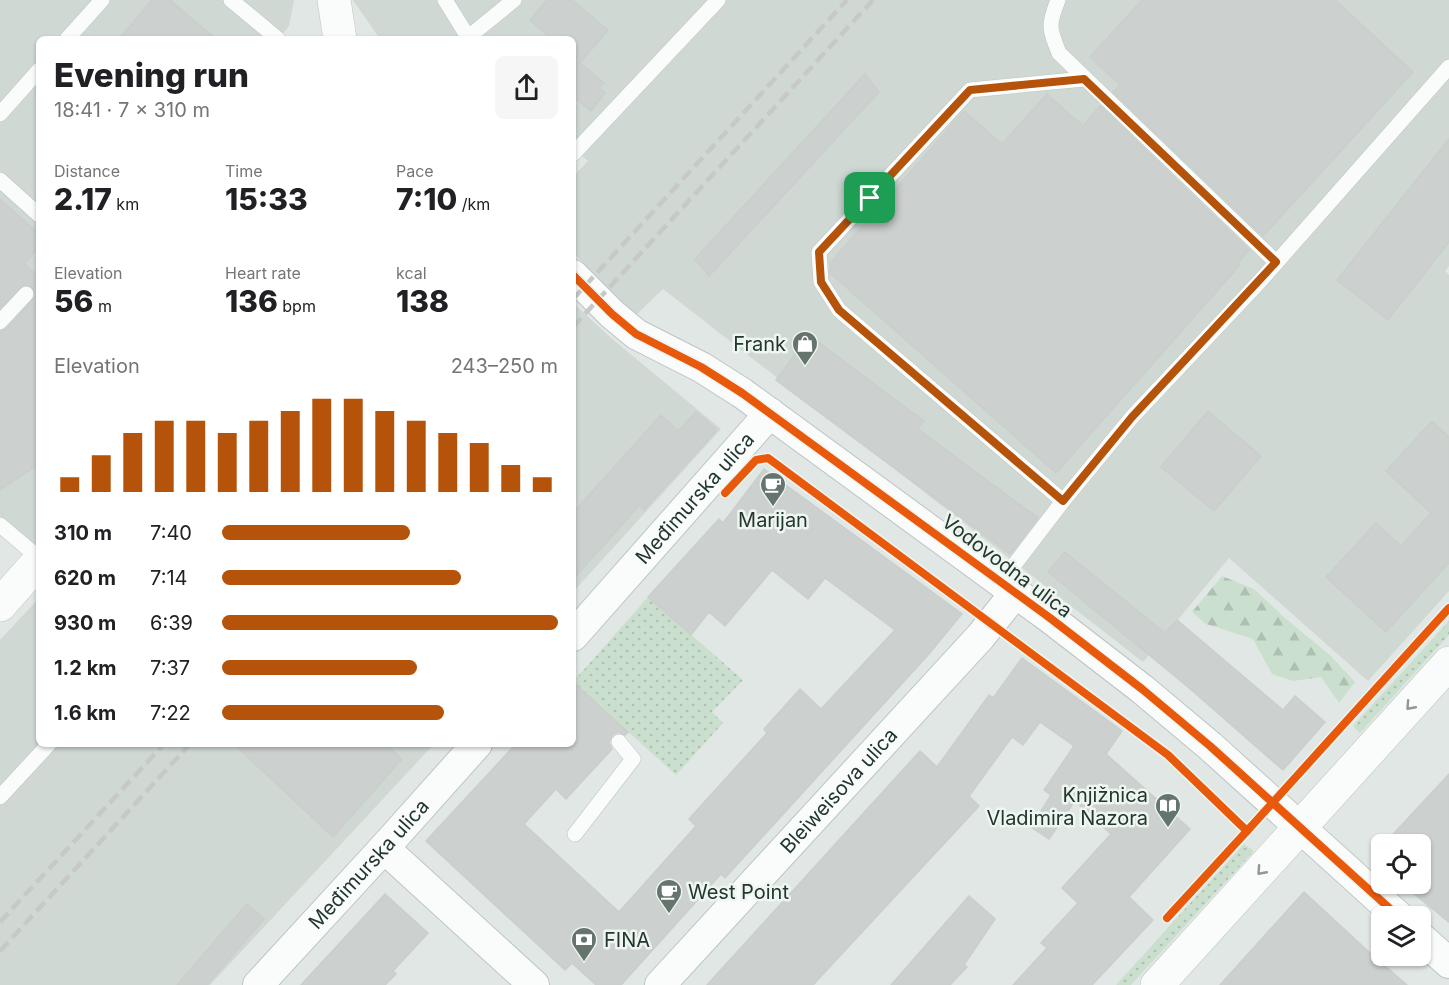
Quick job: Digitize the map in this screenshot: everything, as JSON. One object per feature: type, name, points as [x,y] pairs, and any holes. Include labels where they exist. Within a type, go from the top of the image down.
[{"type":"main road","points":[[334,0],[340,36]]},
{"type":"main road","points":[[0,605],[36,563]]},
{"type":"main road","points":[[1157,985],[1449,663]]},
{"type":"street","name":"Vodovodna ulica","points":[[576,278],[636,334],[701,367],[770,413],[1008,587],[1142,689],[1387,906]]},
{"type":"street","name":"Međimurska ulica","points":[[576,633],[770,413]]},
{"type":"street","name":"Bleiweisova ulica","points":[[660,985],[981,636],[1008,587]]},
{"type":"street","name":"Međimurska ulica","points":[[258,985],[474,747]]},
{"type":"street","points":[[384,848],[534,985]]},
{"type":"street","points":[[1431,947],[1449,963]]},
{"type":"lane","points":[[70,36],[102,0]]},
{"type":"lane","points":[[231,0],[274,36]]},
{"type":"lane","points":[[445,0],[466,36]]},
{"type":"lane","points":[[469,36],[514,0]]},
{"type":"lane","points":[[576,151],[718,0]]},
{"type":"lane","points":[[1058,0],[1049,21],[1059,53],[1276,262]]},
{"type":"lane","points":[[1008,587],[1063,501],[1132,417],[1276,262],[1449,67]]},
{"type":"lane","points":[[0,114],[36,73]]},
{"type":"lane","points":[[1063,501],[839,310],[821,282],[819,252],[970,90],[1084,79]]},
{"type":"lane","points":[[0,180],[36,212]]},
{"type":"lane","points":[[0,322],[26,294]]},
{"type":"lane","points":[[0,525],[36,557]]},
{"type":"lane","points":[[575,834],[633,759],[619,742]]},
{"type":"lane","points":[[0,797],[47,747]]},
{"type":"shaded area","points":[[0,0],[294,0],[289,26],[281,36],[36,36],[36,548],[29,556],[0,532]]},
{"type":"shaded area","points":[[353,0],[1449,0],[1449,266],[1445,271],[1449,275],[1449,591],[1368,681],[1229,558],[1143,662],[663,289],[636,315],[576,256],[576,174],[588,161],[576,151],[576,36],[378,36]]},
{"type":"shaded area","points":[[576,306],[611,338],[721,429],[576,589]]},
{"type":"shaded area","points":[[36,601],[36,747],[431,747],[210,985],[0,985],[0,640]]},
{"type":"green space","points":[[1222,576],[1254,589],[1331,656],[1355,682],[1339,703],[1321,677],[1293,681],[1272,674],[1253,639],[1206,624],[1192,612]]},
{"type":"green space","points":[[648,597],[743,680],[712,712],[723,723],[676,775],[576,685],[576,679]]},
{"type":"green space","points":[[1449,621],[1449,635],[1360,733],[1353,726]]},
{"type":"green space","points":[[1244,844],[1254,851],[1131,985],[1116,985]]},
{"type":"building","points":[[152,0],[170,0],[212,36],[122,36]]},
{"type":"building","points":[[547,0],[572,0],[608,30],[580,63],[604,83],[599,88],[605,93],[591,111],[576,98],[576,36],[549,36],[530,20]]},
{"type":"building","points":[[1142,0],[1335,0],[1413,72],[1263,236],[1113,92],[1120,85],[1090,57]]},
{"type":"building","points":[[865,74],[879,92],[709,276],[695,259]]},
{"type":"building","points":[[1047,94],[1083,126],[1100,106],[1249,250],[1238,263],[1240,265],[1056,473],[830,273],[830,263],[964,111],[1002,144]]},
{"type":"building","points":[[1449,139],[1449,242],[1388,320],[1337,280]]},
{"type":"building","points":[[0,199],[36,231],[36,250],[24,264],[36,274],[36,296],[32,287],[23,285],[0,308]]},
{"type":"building","points":[[36,296],[36,466],[0,490],[0,332],[7,329]]},
{"type":"building","points":[[809,335],[924,421],[918,429],[1038,518],[1010,554],[776,380]]},
{"type":"building","points":[[1208,411],[1261,456],[1214,511],[1161,467]]},
{"type":"building","points":[[696,412],[717,430],[644,510],[639,506],[576,576],[576,510],[661,415],[678,431]]},
{"type":"building","points":[[1432,421],[1449,437],[1449,563],[1386,632],[1326,577],[1376,523],[1401,546],[1431,513],[1386,471]]},
{"type":"building","points":[[764,469],[962,614],[928,655],[725,878],[721,874],[621,985],[596,985],[572,963],[565,970],[426,841],[513,747],[576,747],[576,685],[628,732],[625,735],[618,732],[612,735],[609,743],[612,749],[566,799],[556,789],[524,824],[619,912],[696,826],[689,819],[767,733],[764,729],[800,689],[821,709],[895,630],[825,578],[808,599],[772,570],[725,626],[709,612],[691,635],[648,597],[719,519],[723,523]]},
{"type":"building","points":[[1065,552],[1165,633],[1177,620],[1283,710],[1295,696],[1325,722],[1283,770],[1188,687],[1048,572]]},
{"type":"building","points":[[1022,658],[1122,731],[1106,754],[1190,829],[1129,897],[1153,920],[1092,985],[1013,985],[1047,948],[1041,943],[1078,903],[1062,888],[1111,834],[1075,801],[1049,839],[1031,827],[1051,795],[1044,790],[1074,746],[1040,722],[1023,745],[1012,737],[969,796],[979,806],[813,985],[707,985],[920,751],[937,767],[989,695],[993,698]]},
{"type":"building","points":[[237,747],[388,747],[402,759],[333,837]]},
{"type":"building","points":[[1449,774],[1449,922],[1414,894],[1431,894],[1431,834],[1393,834]]},
{"type":"building","points":[[1304,892],[1371,954],[1371,966],[1385,966],[1407,985],[1220,985]]},
{"type":"building","points":[[385,894],[428,933],[393,971],[396,974],[385,985],[301,985]]},
{"type":"building","points":[[969,896],[995,919],[964,965],[967,967],[950,985],[891,985]]},
{"type":"building","points":[[247,904],[264,919],[207,985],[177,985]]},
{"type":"railway","points":[[576,296],[847,0]]},
{"type":"railway","points":[[576,324],[873,0]]},
{"type":"railway","points":[[0,922],[161,747]]},
{"type":"railway","points":[[0,951],[187,747]]},
{"type":"cycle path","points":[[576,278],[636,334],[701,367],[742,393],[1050,618],[1142,689],[1210,746],[1387,906]]},
{"type":"cycle path","points":[[725,493],[756,460],[768,458],[1168,755],[1247,831],[1449,608]]},
{"type":"cycle path","points":[[1167,918],[1247,831]]},
{"type":"place","name":"Frank","points":[[805,367]]},
{"type":"place","name":"Marijan","points":[[773,508]]},
{"type":"place","name":"Knjižnica Vladimira Nazora","points":[[1168,829]]},
{"type":"place","name":"West Point","points":[[669,915]]},
{"type":"place","name":"FINA","points":[[584,963]]},
{"type":"route","points":[[1084,79],[1276,262],[1132,417],[1063,501],[839,310],[821,282],[819,252],[870,198],[970,90],[1084,79]]}]
